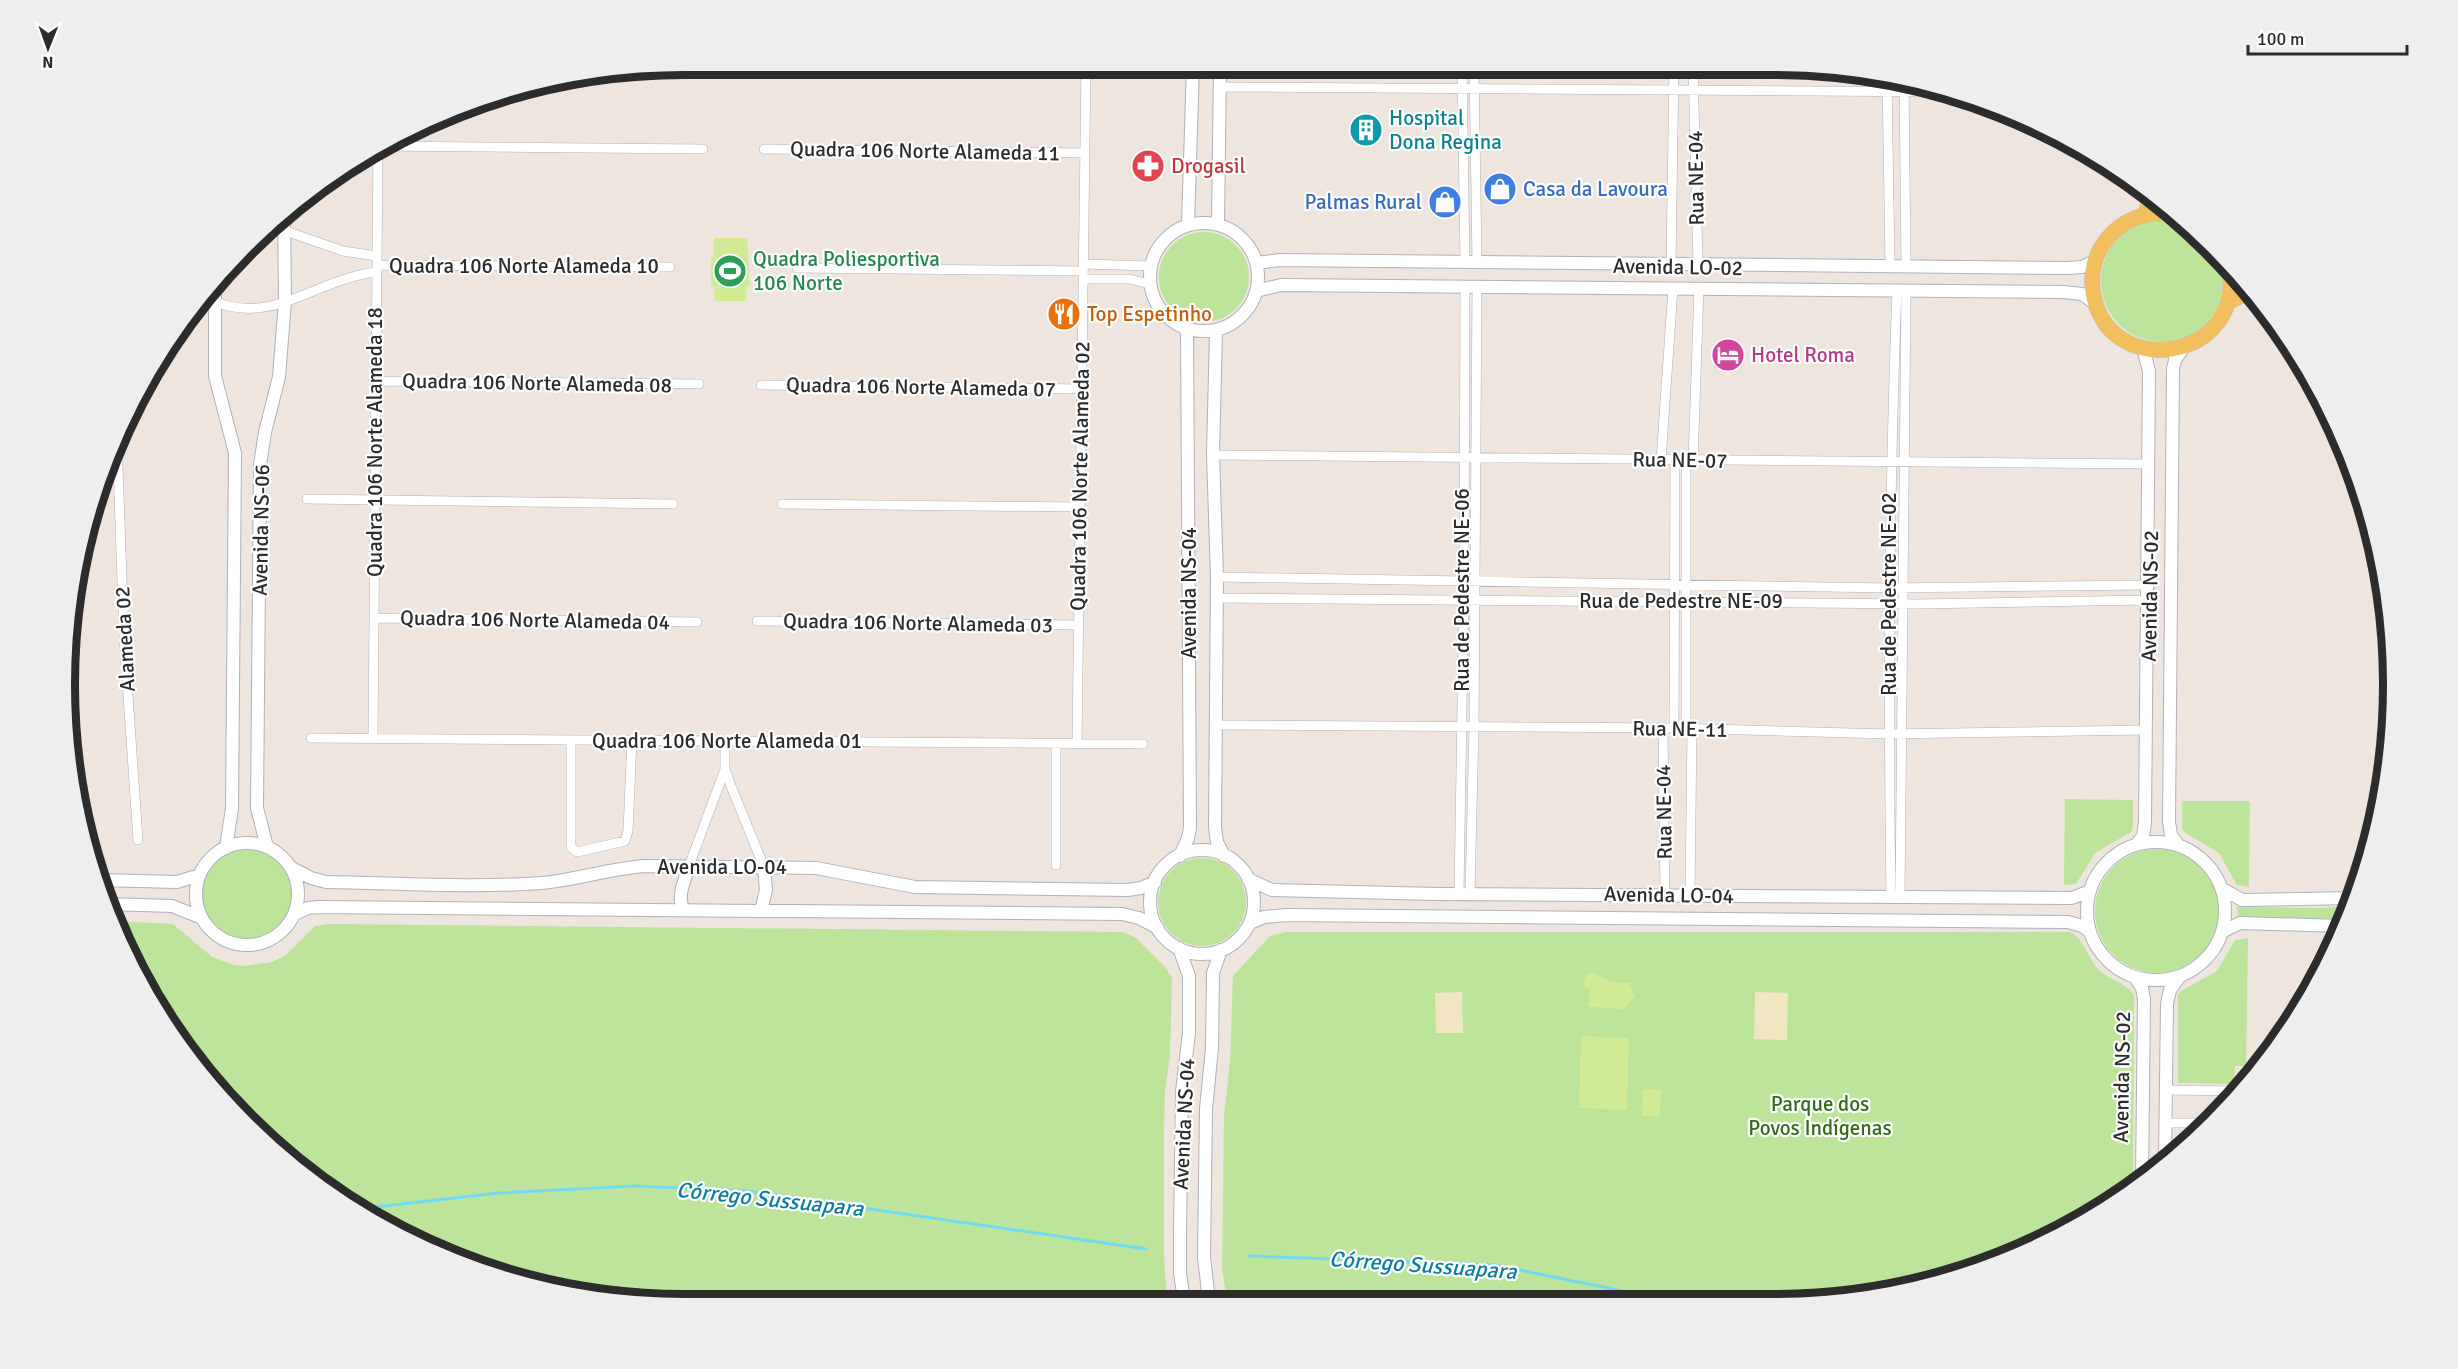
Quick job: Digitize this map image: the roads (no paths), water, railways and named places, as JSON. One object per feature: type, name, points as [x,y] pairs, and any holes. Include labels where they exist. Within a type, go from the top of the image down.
[{"type":"main road","points":[[2145,214],[2148,204]]},
{"type":"main road","points":[[2159,213],[2145,214],[2127,222],[2104,243],[2096,260],[2092,284],[2096,304],[2103,319],[2114,332],[2129,343],[2143,348],[2160,351],[2184,347],[2200,339],[2221,318],[2228,302],[2231,282]]},
{"type":"main road","points":[[2228,302],[2242,295]]},
{"type":"street","name":"Quadra 106 Norte Alameda 02","points":[[1077,743],[1086,75]]},
{"type":"street","points":[[1188,225],[1193,75]]},
{"type":"street","points":[[1218,224],[1220,75]]},
{"type":"street","points":[[1462,75],[1471,262]]},
{"type":"street","points":[[1471,262],[1474,75]]},
{"type":"street","name":"Rua NE-04","points":[[1671,264],[1674,75]]},
{"type":"street","name":"Rua NE-04","points":[[1693,75],[1698,265]]},
{"type":"street","points":[[1887,86],[1890,266]]},
{"type":"street","points":[[1220,87],[1914,92]]},
{"type":"street","points":[[1904,92],[1906,267]]},
{"type":"street","points":[[400,146],[703,148]]},
{"type":"street","name":"Quadra 106 Norte Alameda 11","points":[[764,149],[1085,153]]},
{"type":"street","name":"Quadra 106 Norte Alameda 18","points":[[373,738],[378,158]]},
{"type":"street","name":"Avenida NS-06","points":[[267,847],[257,808],[260,465],[279,377],[285,301],[285,224]]},
{"type":"street","points":[[1218,224],[1243,239],[1257,262],[1256,291],[1250,305],[1237,320],[1216,330],[1187,328],[1163,312],[1149,284],[1149,266],[1155,251],[1164,239],[1188,225],[1218,224]]},
{"type":"street","points":[[280,229],[377,264]]},
{"type":"street","name":"Avenida LO-02","points":[[1257,262],[1280,260],[2073,268],[2086,266],[2096,260]]},
{"type":"street","points":[[212,300],[242,309],[266,308],[347,278],[377,264]]},
{"type":"street","name":"Quadra 106 Norte Alameda 10","points":[[377,264],[670,267]]},
{"type":"street","points":[[797,268],[1083,271],[1149,266]]},
{"type":"street","points":[[1083,271],[1149,284]]},
{"type":"street","name":"Avenida LO-02","points":[[1256,291],[1281,285],[2066,292],[2085,296],[2096,304]]},
{"type":"street","name":"Rua de Pedestre NE-06","points":[[1464,893],[1461,726],[1464,581],[1463,455],[1471,287]]},
{"type":"street","name":"Rua de Pedestre NE-06","points":[[1464,893],[1474,727],[1475,456],[1471,287]]},
{"type":"street","points":[[1661,460],[1673,288]]},
{"type":"street","points":[[1681,586],[1699,289]]},
{"type":"street","name":"Rua de Pedestre NE-02","points":[[1895,897],[1888,734],[1890,463],[1901,290]]},
{"type":"street","name":"Rua de Pedestre NE-02","points":[[1895,897],[1901,734],[1905,463],[1901,290]]},
{"type":"street","name":"Avenida NS-06","points":[[215,296],[215,376],[235,453],[232,808],[226,848]]},
{"type":"street","name":"Avenida NS-04","points":[[1155,882],[1164,868],[1180,856],[1190,828],[1187,328]]},
{"type":"street","name":"Avenida NS-04","points":[[1216,330],[1213,455],[1216,577],[1215,832],[1224,856],[1236,863],[1248,879]]},
{"type":"street","name":"Avenida NS-02","points":[[2179,846],[2171,835],[2169,822],[2173,415],[2174,365],[2184,347]]},
{"type":"street","name":"Avenida NS-02","points":[[2136,845],[2143,836],[2145,823],[2149,367],[2143,348]]},
{"type":"street","name":"Quadra 106 Norte Alameda 08","points":[[376,381],[699,384]]},
{"type":"street","name":"Quadra 106 Norte Alameda 07","points":[[760,386],[1082,389]]},
{"type":"street","name":"Rua NE-07","points":[[1213,455],[1463,455],[1661,460],[2148,464]]},
{"type":"street","name":"Alameda 02","points":[[118,460],[124,637],[138,840]]},
{"type":"street","points":[[1674,728],[1681,601],[1675,460]]},
{"type":"street","points":[[307,499],[672,504]]},
{"type":"street","points":[[782,504],[1080,507]]},
{"type":"street","name":"Rua de Pedestre NE-09","points":[[1216,577],[1890,588],[2147,585]]},
{"type":"street","name":"Rua de Pedestre NE-09","points":[[1216,598],[1890,603],[2147,600]]},
{"type":"street","name":"Rua NE-04","points":[[1681,601],[1689,729],[1690,895]]},
{"type":"street","name":"Quadra 106 Norte Alameda 04","points":[[374,618],[697,622]]},
{"type":"street","name":"Quadra 106 Norte Alameda 03","points":[[757,621],[1078,625]]},
{"type":"street","name":"Rua NE-11","points":[[1215,726],[1674,728],[1888,734],[2146,730]]},
{"type":"street","name":"Rua NE-04","points":[[1663,728],[1665,895]]},
{"type":"street","name":"Quadra 106 Norte Alameda 01","points":[[311,738],[1143,744]]},
{"type":"street","points":[[571,740],[571,847],[577,852],[626,841],[632,740]]},
{"type":"street","points":[[725,741],[725,768],[733,794],[764,867],[766,890],[761,911]]},
{"type":"street","points":[[1056,743],[1056,865]]},
{"type":"street","points":[[684,910],[681,905],[682,890],[725,768]]},
{"type":"street","name":"Avenida NS-02","points":[[2157,842],[2179,846],[2206,863],[2221,888],[2225,909],[2222,932],[2207,958],[2196,968],[2180,976],[2157,980],[2135,977],[2107,960],[2096,946],[2090,932],[2087,912],[2090,891],[2104,865],[2136,845],[2157,842]]},
{"type":"street","points":[[248,843],[267,847],[281,855],[291,868],[299,891],[295,914],[279,935],[264,943],[235,944],[219,937],[202,918],[196,897],[200,875],[207,861],[226,848],[248,843]]},
{"type":"street","points":[[1180,856],[1203,851],[1224,856]]},
{"type":"street","name":"Avenida LO-04","points":[[291,868],[322,882],[498,884],[556,881],[625,867],[689,866],[821,868],[888,884],[915,887],[1126,890],[1155,882]]},
{"type":"street","points":[[107,880],[177,882],[200,875]]},
{"type":"street","points":[[1179,948],[1200,954],[1221,950],[1239,939],[1250,923],[1254,902],[1248,879]]},
{"type":"street","name":"Avenida LO-04","points":[[1248,879],[1267,889],[1280,891],[2072,898],[2090,891]]},
{"type":"street","points":[[1155,882],[1150,903],[1158,928]]},
{"type":"street","points":[[2221,888],[2242,900],[2344,898]]},
{"type":"street","points":[[116,904],[172,906],[202,918]]},
{"type":"street","name":"Avenida LO-04","points":[[295,914],[317,907],[1122,914],[1139,918],[1158,928]]},
{"type":"street","name":"Avenida LO-04","points":[[1250,923],[1264,917],[1281,915],[2044,922],[2073,923],[2090,932]]},
{"type":"street","points":[[2222,932],[2240,923],[2333,926]]},
{"type":"street","name":"Avenida NS-04","points":[[1158,928],[1165,938],[1179,948],[1189,976],[1189,1033],[1182,1098],[1179,1230],[1183,1294]]},
{"type":"street","name":"Avenida NS-04","points":[[1208,1294],[1204,1257],[1206,1110],[1212,1048],[1213,973],[1221,950]]},
{"type":"street","name":"Avenida NS-02","points":[[2165,1151],[2166,1004],[2170,990],[2180,976]]},
{"type":"street","name":"Avenida NS-02","points":[[2135,977],[2142,987],[2144,999],[2142,1170]]},
{"type":"street","points":[[2166,1090],[2227,1091]]},
{"type":"street","points":[[2166,1123],[2196,1123]]},
{"type":"waterway","name":"Córrego Sussuapara","points":[[372,1207],[499,1193],[634,1186],[747,1191],[1146,1249]]},
{"type":"waterway","name":"Córrego Sussuapara","points":[[1249,1256],[1495,1265],[1638,1294]]},
{"type":"place","name":"Hospital Dona Regina","points":[[1366,130]]},
{"type":"place","name":"Drogasil","points":[[1148,166]]},
{"type":"place","name":"Casa da Lavoura","points":[[1500,189]]},
{"type":"place","name":"Palmas Rural","points":[[1445,202]]},
{"type":"place","name":"Quadra Poliesportiva 106 Norte","points":[[730,271]]},
{"type":"place","name":"Top Espetinho","points":[[1064,314]]},
{"type":"place","name":"Hotel Roma","points":[[1728,355]]},
{"type":"park label","name":"Parque dos Povos Indígenas","points":[[1820,1116]]}]
